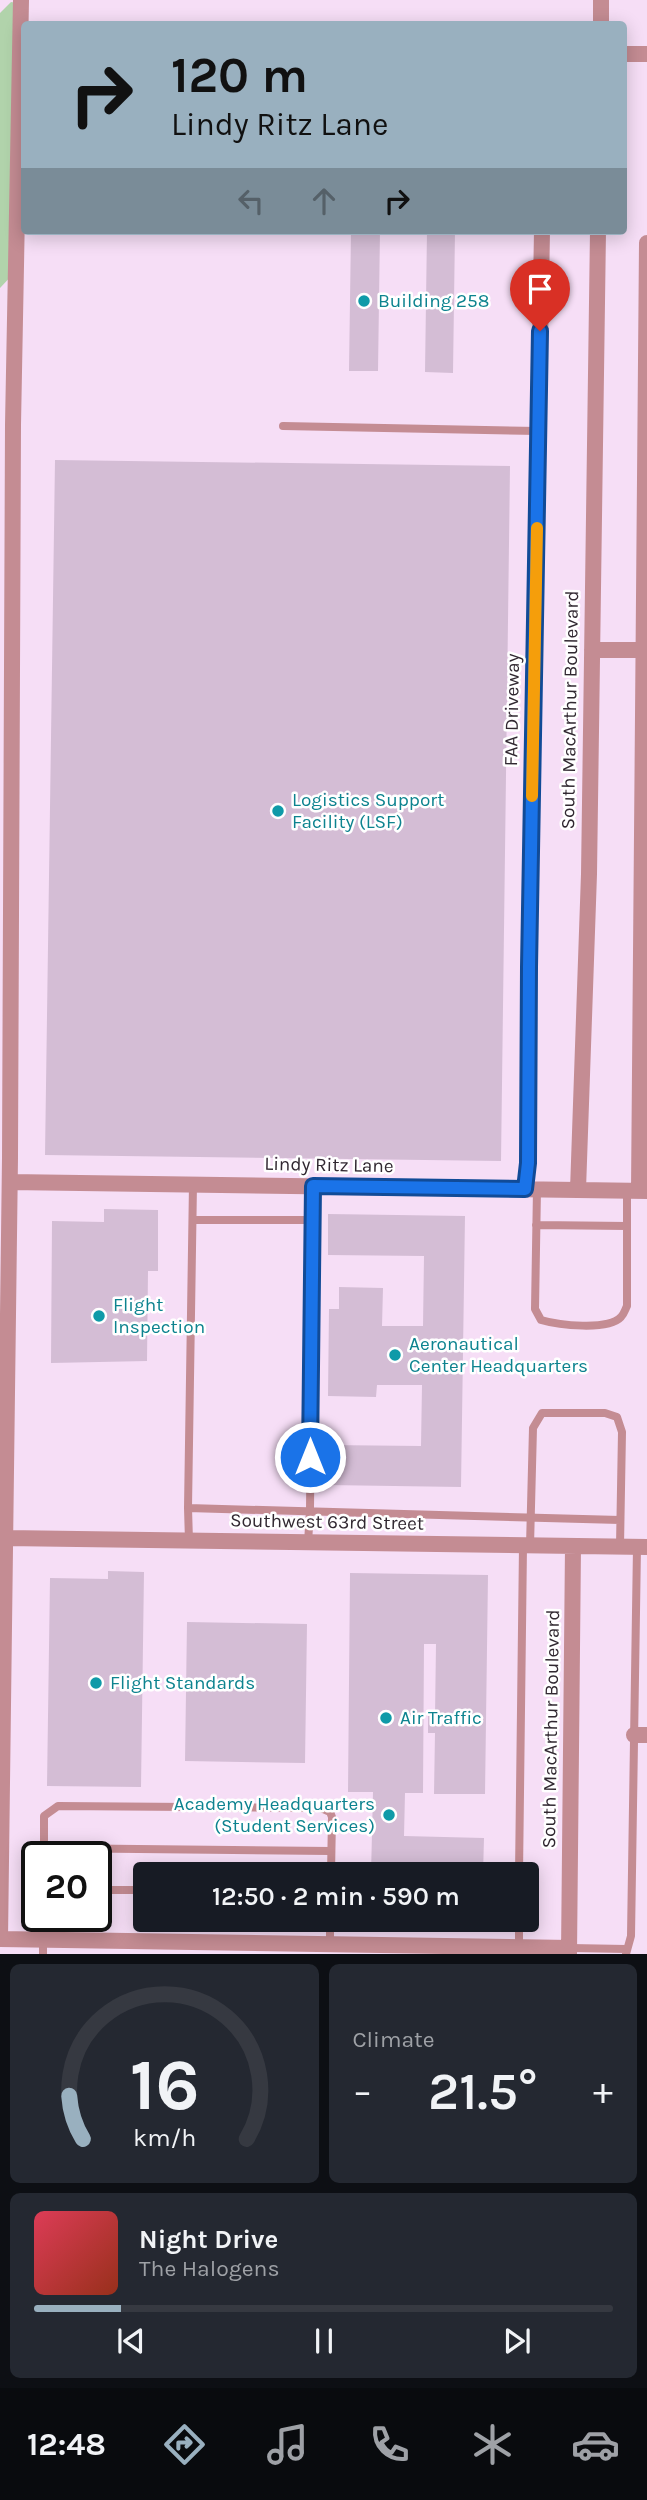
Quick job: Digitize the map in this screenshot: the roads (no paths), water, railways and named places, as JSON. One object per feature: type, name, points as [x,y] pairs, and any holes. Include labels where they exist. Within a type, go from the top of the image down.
[{"type":"street","points":[[21,0],[13,425],[10,1182],[0,1939],[43,1947],[330,1943],[519,1947],[570,1951]]},
{"type":"street","points":[[601,0],[601,21]]},
{"type":"street","points":[[627,54],[647,54]]},
{"type":"street","name":"FAA Driveway","points":[[531,1189],[528,1163],[529,967],[542,235]]},
{"type":"street","name":"South MacArthur Boulevard","points":[[578,1190],[589,874],[598,235]]},
{"type":"street","points":[[638,1191],[644,912],[647,243]]},
{"type":"street","points":[[592,650],[645,650]]},
{"type":"street","name":"Lindy Ritz Lane","points":[[10,1182],[638,1191]]},
{"type":"street","name":"Southwest 63rd Street","points":[[6,1538],[642,1547]]},
{"type":"street","name":"South MacArthur Boulevard","points":[[570,1951],[573,1546]]},
{"type":"lane","points":[[283,426],[538,431]]},
{"type":"lane","points":[[189,1541],[193,1184]]},
{"type":"lane","points":[[307,1543],[310,1510],[313,1186]]},
{"type":"lane","points":[[531,1189],[536,1225],[535,1309],[541,1320],[557,1324],[607,1324],[620,1318],[627,1306],[627,1226],[638,1191]]},
{"type":"lane","points":[[193,1220],[313,1220]]},
{"type":"lane","points":[[536,1225],[627,1226]]},
{"type":"lane","points":[[519,1862],[526,1546],[531,1519],[533,1428],[542,1413],[605,1413],[617,1417],[622,1432],[620,1546]]},
{"type":"lane","points":[[188,1508],[620,1520]]},
{"type":"lane","points":[[570,1951],[626,1951],[631,1936],[640,1735],[642,1547]]},
{"type":"lane","points":[[44,1841],[44,1816],[58,1806],[321,1808],[330,1812],[331,1862]]},
{"type":"lane","points":[[112,1852],[331,1851]]},
{"type":"lane","points":[[112,1890],[133,1890]]},
{"type":"lane","points":[[330,1932],[330,1943]]},
{"type":"lane","points":[[519,1932],[519,1947]]},
{"type":"place","name":"Building 258","points":[[364,301]]},
{"type":"place","name":"Logistics Support Facility (LSF)","points":[[278,811]]},
{"type":"place","name":"Flight Inspection","points":[[99,1316]]},
{"type":"place","name":"Aeronautical Center Headquarters","points":[[395,1355]]},
{"type":"place","name":"Flight Standards","points":[[96,1683]]},
{"type":"place","name":"Air Traffic","points":[[386,1718]]},
{"type":"place","name":"Academy Headquarters (Student Services)","points":[[389,1815]]}]
